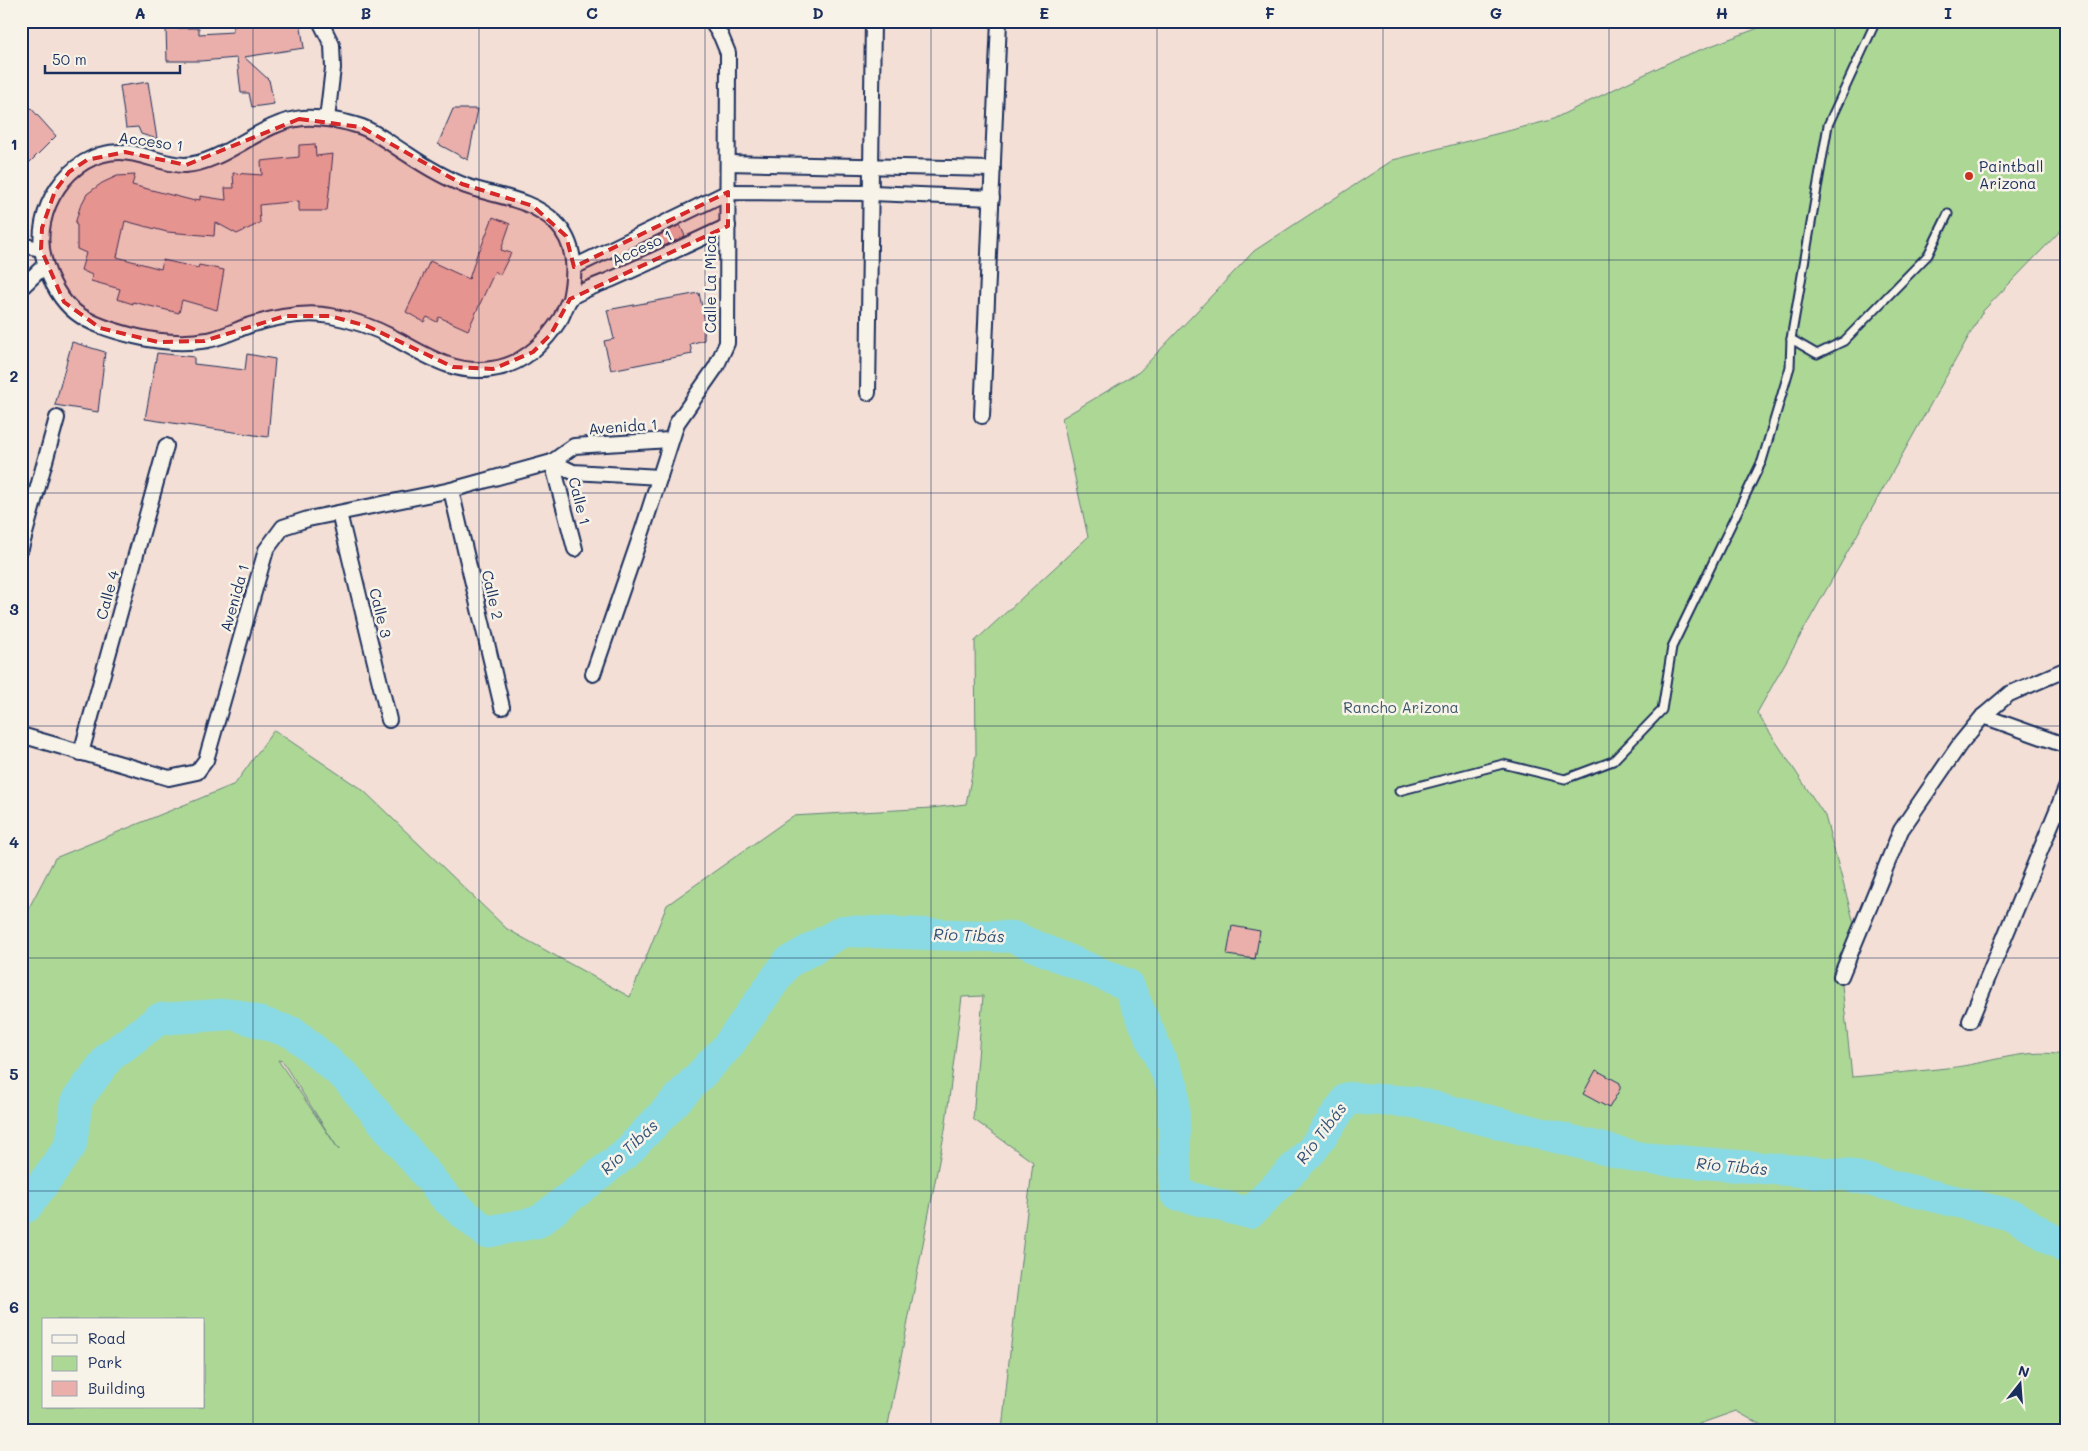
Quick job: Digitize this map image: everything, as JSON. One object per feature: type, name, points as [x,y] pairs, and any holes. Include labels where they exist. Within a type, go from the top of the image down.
[{"type":"street","points":[[320,21],[332,44],[333,68],[326,119]]},
{"type":"street","name":"Calle La Mica","points":[[593,674],[660,477],[670,440],[677,423],[716,367],[727,343],[728,53],[722,36],[711,21]]},
{"type":"street","points":[[868,393],[874,21]]},
{"type":"street","points":[[982,416],[998,21]]},
{"type":"street","name":"Acceso 1","points":[[299,118],[326,119],[361,127],[412,158],[462,184],[516,199],[533,206],[556,224],[566,236],[572,250],[574,267],[570,298],[551,334],[533,352],[514,363],[493,369],[469,370],[439,362],[367,326],[330,316],[308,314],[285,316],[204,341],[158,342],[100,328],[64,302],[53,284],[41,249],[42,228],[47,209],[55,191],[69,172],[87,160],[108,152],[124,152],[186,164],[217,155],[274,126],[299,118]]},
{"type":"street","points":[[728,163],[993,169]]},
{"type":"street","points":[[728,192],[992,198]]},
{"type":"street","name":"Acceso 1","points":[[574,267],[728,192]]},
{"type":"street","name":"Acceso 1","points":[[570,298],[728,226]]},
{"type":"street","points":[[21,245],[41,249]]},
{"type":"street","points":[[21,288],[45,265]]},
{"type":"street","points":[[21,548],[57,418]]},
{"type":"street","name":"Avenida 1","points":[[21,736],[169,778],[197,772],[206,760],[266,550],[283,527],[339,513],[451,490],[552,462],[574,446],[670,440]]},
{"type":"street","name":"Calle 4","points":[[81,753],[166,446]]},
{"type":"street","points":[[552,462],[573,472],[660,477]]},
{"type":"street","name":"Calle 1","points":[[552,462],[575,549]]},
{"type":"street","name":"Calle 2","points":[[451,490],[502,707]]},
{"type":"street","name":"Calle 3","points":[[339,513],[389,720]]},
{"type":"street","points":[[1841,976],[1901,830],[1954,752],[1983,716],[2009,694],[2067,669]]},
{"type":"street","points":[[1983,716],[2067,746]]},
{"type":"street","points":[[1970,1021],[2067,786]]},
{"type":"lane","points":[[1399,791],[1503,764],[1565,779],[1614,761],[1662,710],[1672,647],[1762,461],[1790,368],[1792,339],[1828,125],[1876,21]]},
{"type":"lane","points":[[1792,339],[1817,354],[1844,341],[1928,255],[1948,214]]},
{"type":"highlighted area","points":[[299,119],[361,127],[462,184],[533,206],[566,236],[574,267],[728,192],[728,226],[570,299],[551,334],[533,352],[493,369],[453,367],[367,326],[330,316],[285,316],[204,341],[158,342],[100,328],[64,302],[41,249],[42,228],[55,191],[69,172],[87,160],[125,152],[186,165]]},
{"type":"green space","name":"Rancho Arizona","points":[[1777,21],[2067,21],[2067,224],[1983,311],[1757,713],[1825,816],[1858,938],[1841,976],[1852,1077],[1956,1067],[2025,1054],[2039,1053],[2067,1056],[2067,1430],[1770,1430],[1736,1411],[1682,1430],[1002,1430],[1033,1162],[973,1119],[983,996],[962,997],[945,1130],[887,1430],[21,1430],[21,923],[55,858],[235,784],[274,730],[364,791],[507,929],[630,997],[667,905],[793,816],[931,808],[966,804],[976,754],[975,641],[1088,537],[1062,418],[1139,372],[1254,251],[1393,160],[1551,120],[1676,59]],"holes":[[[278,1060],[282,1061],[339,1150]]]},
{"type":"building","points":[[259,21],[300,21],[304,48],[244,57],[269,80],[274,104],[252,107],[249,93],[241,93],[237,58],[167,61],[166,28],[199,28],[199,34],[233,32],[233,26],[260,23]]},
{"type":"building","points":[[148,82],[157,139],[141,134],[138,127],[126,128],[120,86]]},
{"type":"building","points":[[21,97],[56,136],[21,171]]},
{"type":"building","points":[[453,109],[478,109],[468,160],[438,144]]},
{"type":"building","points":[[315,144],[316,156],[333,154],[327,211],[299,211],[299,201],[259,205],[260,223],[237,234],[215,222],[214,236],[167,232],[125,221],[117,257],[161,269],[163,260],[198,268],[199,265],[224,270],[217,310],[182,300],[179,313],[133,302],[133,304],[117,299],[120,289],[91,281],[92,275],[81,270],[86,253],[77,249],[77,225],[75,224],[80,207],[87,194],[102,183],[117,176],[135,175],[132,185],[195,201],[195,199],[200,200],[200,196],[226,200],[225,188],[234,188],[233,173],[262,175],[261,161],[299,157],[299,145]]},
{"type":"building","points":[[493,217],[510,224],[501,250],[511,253],[500,275],[495,271],[468,330],[439,317],[437,322],[427,317],[424,322],[406,312],[430,261],[469,279],[478,251]]},
{"type":"building","points":[[680,225],[685,236],[664,246],[658,236]]},
{"type":"building","points":[[699,293],[705,320],[704,340],[690,344],[692,354],[611,370],[604,341],[614,339],[607,310]]},
{"type":"building","points":[[72,342],[105,352],[98,412],[55,405]]},
{"type":"building","points":[[157,353],[194,357],[194,364],[245,370],[247,354],[275,359],[268,437],[145,419]]},
{"type":"building","points":[[1232,926],[1260,931],[1255,959],[1227,955]]},
{"type":"building","points":[[1596,1070],[1620,1083],[1620,1089],[1609,1108],[1583,1094]]},
{"type":"waterway","name":"Río Tibás","points":[[21,1209],[26,1207],[71,1145],[77,1100],[109,1057],[159,1019],[233,1014],[294,1033],[347,1078],[446,1198],[486,1232],[538,1222],[625,1154],[727,1047],[787,963],[843,931],[1013,937],[1128,985],[1173,1087],[1176,1194],[1250,1213],[1312,1150],[1348,1098],[1413,1102],[1641,1158],[1848,1175],[2015,1216],[2067,1249]]},
{"type":"place","name":"Paintball Arizona","points":[[1969,176]]}]
